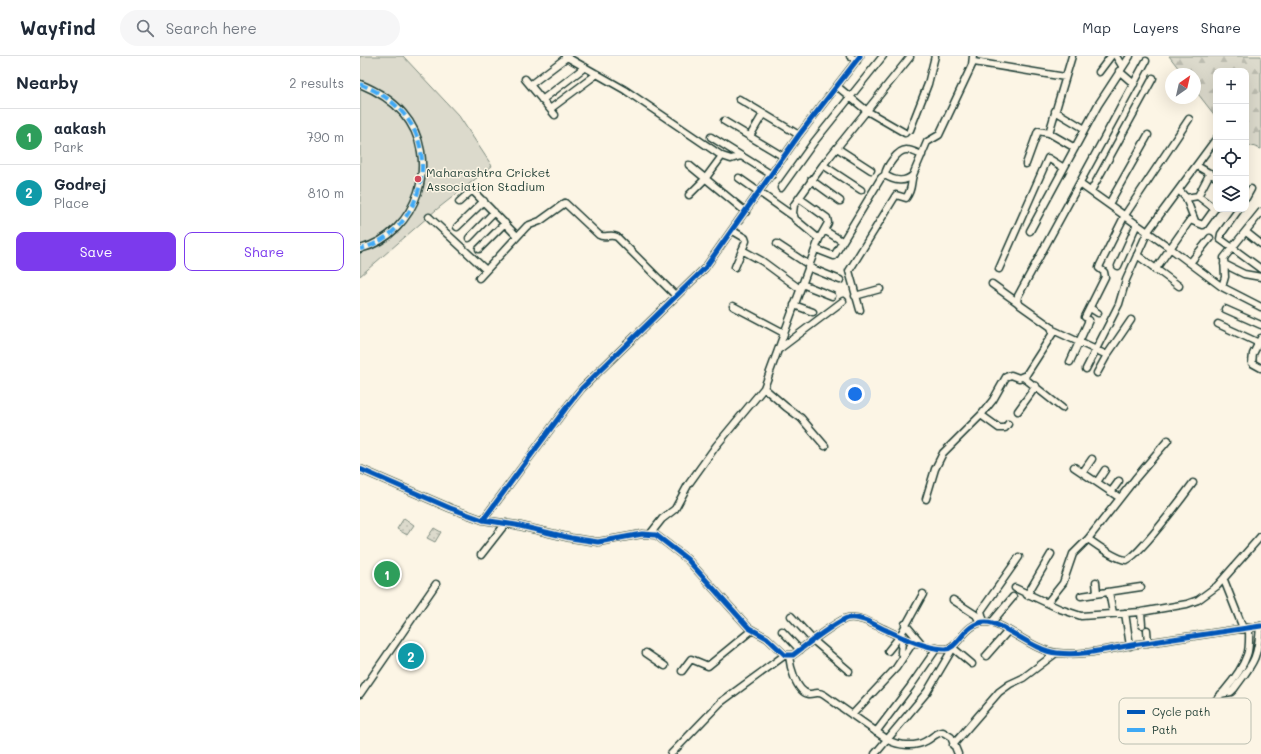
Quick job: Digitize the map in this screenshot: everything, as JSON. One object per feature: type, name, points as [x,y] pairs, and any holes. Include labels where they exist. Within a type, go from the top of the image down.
[{"type":"street","points":[[483,520],[582,388],[705,268],[772,176],[799,135],[838,87],[858,59],[850,56]]},
{"type":"street","points":[[781,188],[801,159],[883,56]]},
{"type":"street","points":[[838,87],[867,111],[908,132],[928,84],[935,56]]},
{"type":"street","points":[[1048,133],[1072,56]]},
{"type":"street","points":[[1099,72],[1110,56]]},
{"type":"street","points":[[1116,56],[1121,69],[1134,84]]},
{"type":"street","points":[[1030,231],[1098,105],[1130,56]]},
{"type":"street","points":[[530,85],[566,57],[638,98],[722,156],[731,159],[741,156]]},
{"type":"street","points":[[793,216],[793,208],[811,180],[910,57]]},
{"type":"street","points":[[860,310],[848,274],[850,267],[896,195],[906,198],[908,196],[912,187],[913,175],[927,142],[939,135],[973,59],[1065,77]]},
{"type":"street","points":[[1017,302],[1018,296],[1146,61]]},
{"type":"street","points":[[542,100],[585,67]]},
{"type":"street","points":[[550,109],[597,74]]},
{"type":"street","points":[[1091,191],[1153,78]]},
{"type":"street","points":[[525,79],[555,115]]},
{"type":"street","points":[[360,84],[376,90],[391,100],[404,113],[418,139],[422,163],[422,181],[417,198],[408,214],[397,228],[383,239],[360,248]]},
{"type":"street","points":[[738,99],[799,135]]},
{"type":"street","points":[[1055,111],[1086,129]]},
{"type":"street","points":[[750,136],[763,114]]},
{"type":"street","points":[[1070,362],[1079,342],[1090,308],[1105,277],[1104,272],[1099,268],[1100,265],[1125,215],[1189,119]]},
{"type":"street","points":[[724,121],[784,157]]},
{"type":"street","points":[[1026,164],[1038,131],[1048,133],[1076,148]]},
{"type":"street","points":[[1109,204],[1148,136]]},
{"type":"street","points":[[711,138],[772,176]]},
{"type":"street","points":[[1086,369],[1119,304],[1126,280],[1148,231],[1213,146]]},
{"type":"street","points":[[837,148],[871,170]]},
{"type":"street","points":[[816,249],[834,256],[878,182],[885,175],[888,167],[901,151],[908,150],[922,155]]},
{"type":"street","points":[[689,195],[705,179],[722,156]]},
{"type":"street","points":[[999,269],[1048,158],[1064,168]]},
{"type":"street","points":[[689,165],[746,212]]},
{"type":"street","points":[[823,165],[861,190]]},
{"type":"street","points":[[1197,166],[1214,176]]},
{"type":"street","points":[[1198,196],[1210,173]]},
{"type":"street","points":[[885,175],[899,181],[910,178],[913,175]]},
{"type":"street","points":[[739,178],[793,216],[819,239]]},
{"type":"street","points":[[811,180],[840,201]]},
{"type":"street","points":[[1080,184],[1148,231],[1222,287],[1261,307]]},
{"type":"street","points":[[1249,193],[1251,189]]},
{"type":"street","points":[[459,202],[472,190],[517,236]]},
{"type":"street","points":[[1179,190],[1186,198],[1195,221]]},
{"type":"street","points":[[1186,198],[1198,196],[1213,207]]},
{"type":"street","points":[[651,533],[662,519],[674,509],[696,474],[764,388],[819,239],[828,223],[827,218],[799,198]]},
{"type":"street","points":[[456,227],[484,202]]},
{"type":"street","points":[[478,278],[530,224],[540,221],[563,203],[567,204],[599,235],[604,237],[613,235],[617,237],[676,296]]},
{"type":"street","points":[[1155,270],[1190,220],[1204,225],[1213,211]]},
{"type":"street","points":[[469,238],[494,212]]},
{"type":"street","points":[[1237,212],[1220,237],[1222,241],[1261,269]]},
{"type":"street","points":[[1222,287],[1225,277],[1224,258],[1260,216]]},
{"type":"street","points":[[429,217],[486,270]]},
{"type":"street","points":[[478,249],[505,223]]},
{"type":"street","points":[[1118,266],[1138,224]]},
{"type":"street","points":[[824,230],[842,241]]},
{"type":"street","points":[[733,231],[746,241],[735,267]]},
{"type":"street","points":[[1246,232],[1261,244]]},
{"type":"street","points":[[1190,263],[1210,238]]},
{"type":"street","points":[[777,244],[809,266],[840,280]]},
{"type":"street","points":[[742,250],[762,261],[801,287],[832,296]]},
{"type":"street","points":[[1137,255],[1155,270],[1179,286]]},
{"type":"street","points":[[1224,264],[1244,274],[1261,277]]},
{"type":"street","points":[[992,284],[1053,330],[1106,355]]},
{"type":"street","points":[[855,296],[880,289]]},
{"type":"street","points":[[778,350],[843,300]]},
{"type":"street","points":[[794,305],[813,312]]},
{"type":"street","points":[[733,306],[784,333]]},
{"type":"street","points":[[1090,308],[1098,312]]},
{"type":"street","points":[[1225,310],[1261,325]]},
{"type":"street","points":[[1098,373],[1106,355],[1131,320]]},
{"type":"street","points":[[1218,324],[1260,340],[1252,363],[1261,368]]},
{"type":"street","points":[[1024,377],[1053,333],[1053,330]]},
{"type":"street","points":[[926,499],[935,469],[943,453],[981,415],[993,400],[1008,375],[1019,378],[1024,377],[1062,408]]},
{"type":"street","points":[[1018,411],[1036,386]]},
{"type":"street","points":[[764,388],[801,418],[825,446]]},
{"type":"street","points":[[981,415],[999,428],[1005,428],[1008,424]]},
{"type":"street","points":[[1047,604],[1063,583],[1073,554],[1088,539],[1168,440]]},
{"type":"street","points":[[1083,472],[1092,459]]},
{"type":"street","points":[[1074,467],[1120,498]]},
{"type":"street","points":[[360,469],[450,508],[483,520],[506,523],[572,538],[598,542],[651,533],[662,538],[687,559],[752,630],[767,638],[787,656],[797,684],[808,694],[821,693],[876,732],[897,744],[919,744],[938,733],[943,732],[951,738],[958,754]]},
{"type":"street","points":[[1097,482],[1105,470]]},
{"type":"street","points":[[1111,492],[1119,480]]},
{"type":"street","points":[[1088,539],[1114,555],[1126,560],[1130,559],[1144,546],[1193,483]]},
{"type":"street","points":[[482,555],[506,523]]},
{"type":"street","points":[[1015,588],[1047,604],[1081,616],[1141,612],[1198,600],[1224,580],[1261,536]]},
{"type":"street","points":[[1027,595],[1051,554]]},
{"type":"street","points":[[982,622],[981,611],[1019,557]]},
{"type":"street","points":[[1217,698],[1236,674],[1247,656],[1246,628],[1224,580]]},
{"type":"street","points":[[1096,582],[1097,593]]},
{"type":"street","points":[[360,694],[436,584]]},
{"type":"street","points":[[1081,596],[1140,587]]},
{"type":"street","points":[[1109,592],[1112,613]]},
{"type":"street","points":[[888,652],[900,636],[905,624],[923,594]]},
{"type":"street","points":[[992,622],[1013,597]]},
{"type":"street","points":[[953,600],[976,615],[982,622]]},
{"type":"street","points":[[1141,612],[1148,643]]},
{"type":"street","points":[[1125,613],[1130,646]]},
{"type":"street","points":[[791,616],[814,641],[849,671]]},
{"type":"street","points":[[670,754],[721,702],[787,656],[814,641],[836,623],[848,618],[864,620],[900,636],[937,648],[945,649],[953,647]]},
{"type":"street","points":[[875,754],[927,692],[953,647],[965,631],[982,622],[992,622],[1037,647],[1056,653],[1088,652],[1260,626],[1259,652],[1234,689],[1227,693],[1221,694]]},
{"type":"street","points":[[905,624],[921,643]]},
{"type":"street","points":[[682,671],[691,659],[708,666],[752,630]]},
{"type":"street","points":[[782,631],[800,650]]},
{"type":"street","points":[[986,656],[1008,631]]},
{"type":"street","points":[[900,636],[902,642],[900,652]]},
{"type":"street","points":[[852,715],[896,668],[914,641]]},
{"type":"street","points":[[953,647],[972,664]]},
{"type":"street","points":[[876,732],[937,648]]},
{"type":"street","points":[[646,653],[665,666]]},
{"type":"street","points":[[953,745],[999,692],[1010,684],[1023,678],[1056,653]]},
{"type":"green space","name":"Maharashtra Cricket Association Stadium","points":[[360,56],[403,56],[459,116],[492,166],[436,210],[360,276]]},
{"type":"green space","points":[[1169,56],[1261,56],[1261,149],[1249,145],[1249,68],[1213,68],[1213,113],[1201,98],[1201,68],[1178,68]]},
{"type":"green space","points":[[404,518],[414,525],[407,535],[397,529]]},
{"type":"green space","points":[[434,528],[441,532],[435,542],[427,538]]},
{"type":"green space","points":[[387,568],[393,572],[388,581],[381,577]]},
{"type":"marked path","points":[[360,84],[383,96],[403,113],[415,131],[421,151],[422,172],[418,192],[409,211],[397,228],[380,241],[360,249]]},
{"type":"cycle path","points":[[483,520],[582,388],[705,268],[799,135],[860,56]]},
{"type":"cycle path","points":[[360,469],[450,508],[483,520],[516,525],[571,538],[598,542],[642,534],[656,535],[687,559],[749,628],[767,638],[785,655],[793,655],[829,628],[848,618],[858,618],[864,620],[916,643],[939,649],[950,648],[972,626],[978,623],[993,623],[1038,647],[1048,651],[1066,654],[1095,652],[1261,626]]},
{"type":"place","name":"Maharashtra Cricket Association Stadium","points":[[418,179]]},
{"type":"place","name":"aakash","points":[[387,574]]},
{"type":"place","name":"Godrej","points":[[411,656]]}]
